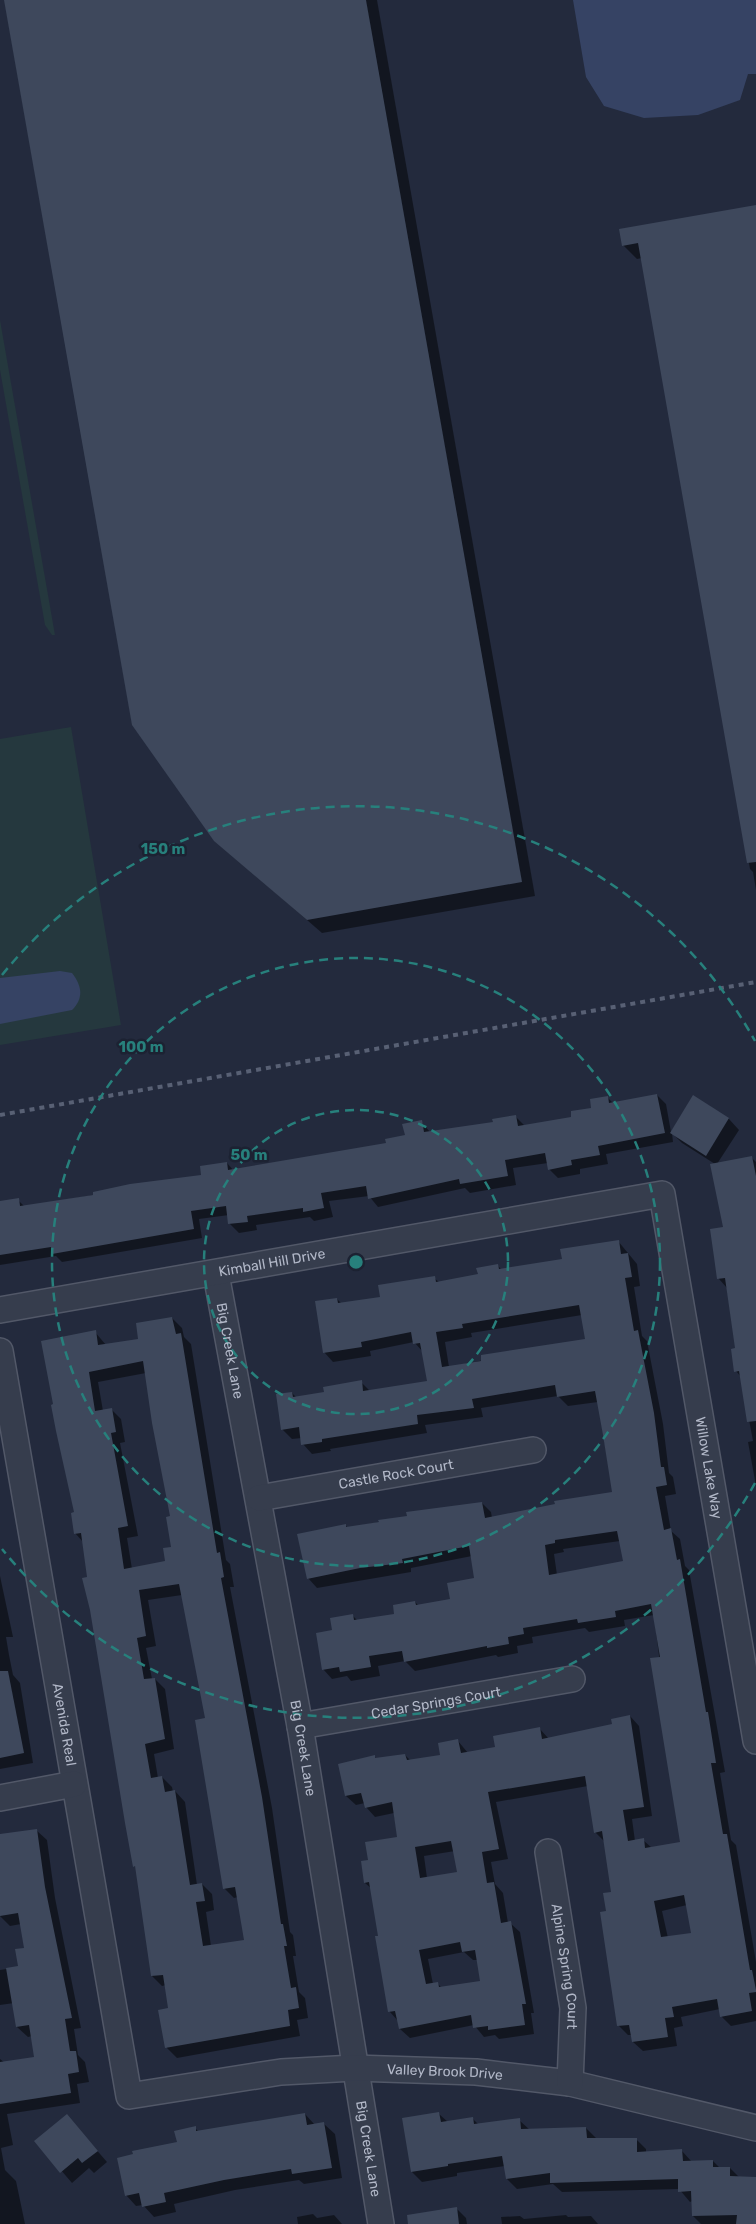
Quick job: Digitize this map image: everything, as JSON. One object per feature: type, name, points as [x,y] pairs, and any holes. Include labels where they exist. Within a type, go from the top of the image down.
[{"type":"street","name":"Kimball Hill Drive","points":[[0,1310],[216,1274],[662,1194]]},
{"type":"street","name":"Willow Lake Way","points":[[662,1194],[752,1695],[756,1741]]},
{"type":"street","name":"Big Creek Lane","points":[[216,1274],[300,1726],[380,2224]]},
{"type":"street","name":"Avenida Real","points":[[0,1351],[129,2096]]},
{"type":"street","name":"Castle Rock Court","points":[[259,1498],[533,1450]]},
{"type":"street","name":"Cedar Springs Court","points":[[300,1726],[572,1679]]},
{"type":"street","points":[[0,1798],[74,1784]]},
{"type":"street","name":"Alpine Spring Court","points":[[548,1852],[573,2008],[570,2083]]},
{"type":"street","name":"Valley Brook Drive","points":[[129,2096],[281,2072],[354,2068],[476,2072],[570,2083],[756,2128]]},
{"type":"shaded area","points":[[0,320],[55,635],[52,635],[45,625],[0,370]]},
{"type":"shaded area","points":[[71,727],[121,1025],[0,1045],[0,739]]},
{"type":"water","points":[[573,0],[756,0],[756,74],[748,74],[740,100],[698,115],[644,118],[604,106],[586,77]]},
{"type":"water","points":[[60,971],[72,973],[80,987],[80,996],[72,1010],[0,1024],[0,978]]},
{"type":"building","points":[[4,0],[366,0],[522,882],[307,920],[214,841],[132,725]]},
{"type":"building","points":[[756,205],[756,862],[747,863],[638,243],[622,246],[619,229]]},
{"type":"building","points":[[657,1094],[665,1133],[598,1146],[600,1155],[571,1160],[572,1165],[548,1170],[545,1153],[505,1160],[508,1176],[460,1184],[459,1179],[368,1199],[366,1186],[321,1193],[324,1208],[303,1212],[303,1208],[247,1216],[248,1222],[228,1224],[226,1206],[191,1211],[194,1229],[52,1254],[51,1247],[0,1255],[0,1201],[19,1198],[20,1206],[93,1195],[93,1192],[130,1184],[201,1175],[200,1166],[227,1162],[228,1170],[386,1143],[385,1139],[405,1135],[402,1124],[422,1120],[424,1132],[493,1122],[492,1119],[516,1115],[518,1126],[571,1117],[571,1111],[591,1108],[590,1099],[608,1096],[609,1103]]},
{"type":"building","points":[[693,1095],[729,1118],[706,1156],[670,1133]]},
{"type":"building","points":[[752,1156],[756,1176],[756,1421],[747,1422],[739,1371],[734,1372],[731,1349],[735,1348],[725,1278],[717,1279],[710,1229],[723,1227],[710,1164]]},
{"type":"building","points":[[619,1240],[621,1254],[628,1253],[632,1277],[625,1278],[634,1331],[638,1330],[654,1413],[661,1467],[664,1467],[667,1485],[656,1487],[664,1530],[671,1528],[677,1560],[680,1559],[716,1763],[711,1763],[723,1834],[727,1834],[750,1970],[752,1970],[756,1992],[749,1993],[752,2011],[720,2017],[717,1999],[672,2007],[674,2017],[665,2018],[668,2037],[632,2042],[629,2025],[617,2026],[600,1912],[606,1911],[603,1893],[611,1892],[602,1831],[594,1833],[585,1776],[488,1792],[499,1849],[482,1852],[487,1883],[494,1882],[501,1923],[511,1921],[526,2004],[522,2004],[525,2025],[488,2030],[488,2026],[473,2028],[471,2015],[399,2029],[395,2011],[388,2012],[375,1936],[378,1936],[369,1882],[364,1883],[361,1861],[368,1860],[365,1842],[397,1837],[392,1802],[365,1808],[361,1793],[345,1796],[338,1764],[375,1755],[375,1758],[405,1754],[407,1760],[440,1755],[438,1743],[458,1739],[461,1753],[495,1747],[493,1736],[540,1727],[542,1739],[612,1724],[611,1719],[630,1715],[644,1807],[623,1810],[628,1841],[644,1838],[645,1848],[680,1842],[650,1658],[660,1657],[651,1604],[615,1611],[616,1617],[578,1623],[577,1619],[523,1628],[524,1634],[508,1637],[509,1644],[487,1648],[487,1646],[404,1662],[402,1651],[369,1656],[371,1667],[340,1672],[339,1667],[322,1670],[316,1633],[332,1630],[330,1618],[353,1614],[354,1620],[394,1614],[393,1605],[415,1601],[416,1605],[450,1599],[447,1583],[474,1578],[469,1546],[402,1559],[403,1563],[360,1568],[307,1579],[297,1534],[346,1524],[346,1527],[379,1522],[378,1520],[407,1516],[406,1512],[482,1502],[485,1518],[555,1504],[554,1501],[612,1492],[603,1435],[595,1391],[557,1397],[555,1385],[472,1399],[474,1408],[417,1415],[418,1424],[322,1439],[322,1442],[301,1445],[299,1427],[281,1430],[276,1394],[292,1392],[293,1397],[324,1392],[323,1387],[362,1380],[363,1391],[427,1381],[420,1343],[413,1344],[411,1332],[361,1342],[362,1347],[323,1353],[315,1301],[337,1298],[338,1303],[380,1297],[378,1285],[435,1276],[436,1282],[478,1274],[476,1268],[498,1264],[499,1269],[562,1259],[560,1249]],"holes":[[[579,1305],[585,1339],[481,1355],[481,1361],[442,1367],[436,1332],[463,1328],[462,1324]],[[617,1531],[623,1561],[549,1575],[545,1545],[555,1543],[555,1540]],[[451,1841],[457,1872],[420,1878],[415,1847]],[[684,1895],[691,1933],[661,1937],[654,1901]],[[460,1942],[462,1952],[475,1950],[480,1981],[439,1987],[438,1982],[426,1984],[419,1950]]]},
{"type":"building","points":[[172,1317],[176,1334],[181,1333],[217,1553],[220,1552],[224,1577],[221,1578],[262,1797],[281,1924],[283,1924],[287,1946],[284,1946],[291,1988],[296,1987],[299,2008],[288,2010],[290,2026],[165,2048],[158,2010],[168,2008],[163,1975],[151,1976],[135,1866],[133,1867],[90,1610],[82,1578],[87,1577],[81,1533],[74,1534],[71,1513],[74,1512],[56,1431],[41,1341],[96,1330],[98,1345],[138,1339],[136,1323]],"holes":[[[143,1361],[152,1423],[170,1516],[166,1517],[171,1547],[163,1548],[165,1561],[124,1569],[118,1528],[128,1526],[111,1433],[116,1432],[112,1408],[95,1411],[89,1372]],[[179,1584],[205,1718],[195,1720],[223,1889],[235,1887],[244,1940],[203,1946],[196,1902],[205,1901],[202,1883],[190,1885],[175,1790],[165,1792],[162,1776],[151,1778],[145,1744],[165,1739],[155,1678],[144,1679],[137,1638],[146,1636],[139,1590]]]},
{"type":"building","points":[[0,1671],[8,1671],[24,1753],[0,1758]]},
{"type":"building","points":[[37,1829],[45,1887],[72,2018],[65,2019],[70,2051],[76,2051],[79,2072],[68,2074],[71,2093],[0,2104],[0,2062],[34,2057],[29,2025],[16,2027],[6,1968],[18,1966],[15,1949],[24,1948],[18,1913],[0,1916],[0,1834]]},
{"type":"building","points":[[439,2112],[441,2122],[473,2117],[474,2124],[520,2118],[521,2129],[586,2127],[587,2138],[637,2138],[637,2152],[682,2149],[683,2161],[713,2160],[713,2167],[730,2167],[730,2176],[756,2177],[756,2224],[736,2224],[737,2215],[692,2216],[691,2191],[678,2192],[678,2179],[550,2183],[550,2173],[506,2179],[502,2156],[411,2172],[402,2118]]},
{"type":"building","points":[[305,2113],[307,2125],[324,2122],[332,2168],[292,2174],[291,2169],[224,2180],[164,2193],[166,2202],[142,2207],[139,2193],[125,2196],[117,2158],[133,2154],[132,2151],[177,2142],[174,2131],[196,2126],[196,2131]]},
{"type":"building","points":[[67,2114],[98,2151],[82,2163],[78,2158],[60,2173],[34,2141]]},
{"type":"building","points":[[457,2207],[459,2224],[408,2224],[407,2215]]},
{"type":"railway","points":[[0,1115],[756,982]]}]
